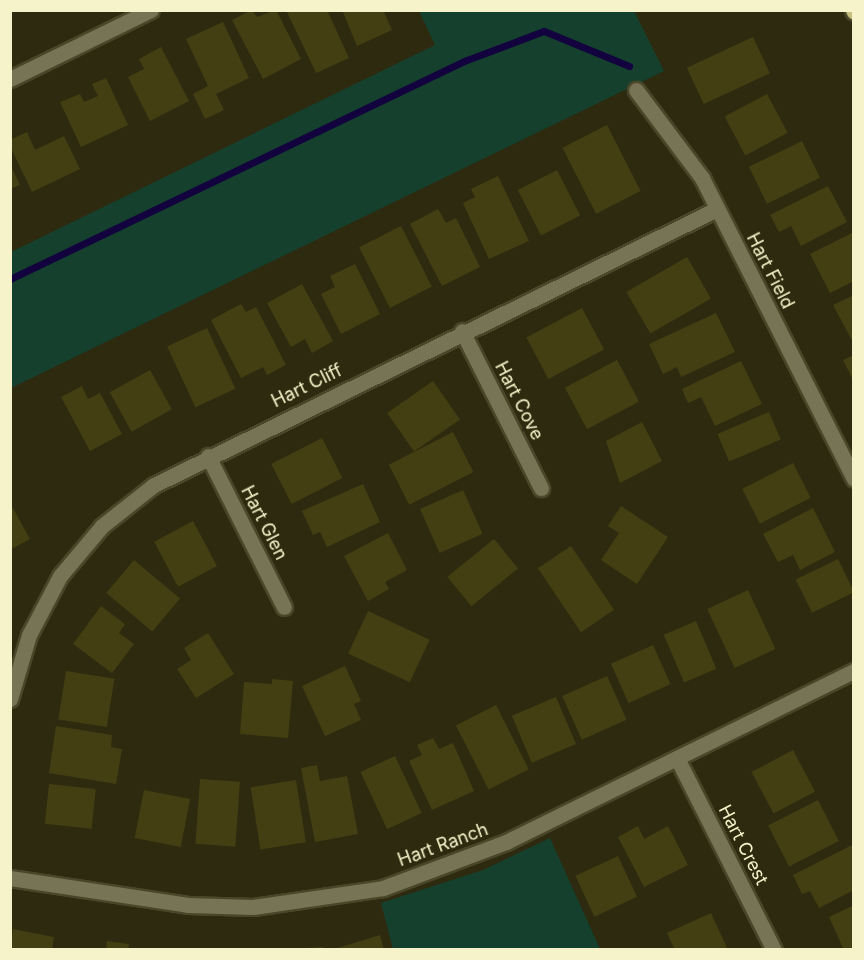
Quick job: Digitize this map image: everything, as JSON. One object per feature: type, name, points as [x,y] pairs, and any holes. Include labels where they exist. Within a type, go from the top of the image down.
[{"type":"street","points":[[10,79],[151,10]]},
{"type":"street","name":"Hart Field","points":[[636,90],[688,159],[717,209],[854,479]]},
{"type":"street","name":"Hart Cliff","points":[[10,699],[38,615],[80,550],[127,504],[208,456],[717,209]]},
{"type":"street","name":"Hart Cove","points":[[462,331],[541,488]]},
{"type":"street","name":"Hart Glen","points":[[208,456],[285,607]]},
{"type":"street","name":"Hart Ranch","points":[[10,878],[188,905],[319,900],[446,868],[854,672]]},
{"type":"street","name":"Hart Crest","points":[[677,758],[774,950]]},
{"type":"green space","points":[[419,11],[634,11],[664,71],[11,388],[11,252],[435,45]]},
{"type":"green space","points":[[550,838],[600,949],[393,949],[381,903],[483,870]]},
{"type":"building","points":[[252,10],[257,17],[276,10],[301,59],[263,79],[232,20]]},
{"type":"building","points":[[286,10],[327,10],[349,58],[316,73]]},
{"type":"building","points":[[342,10],[383,10],[392,30],[357,46]]},
{"type":"building","points":[[223,22],[249,78],[216,94],[224,110],[205,119],[193,94],[208,86],[186,39]]},
{"type":"building","points":[[753,37],[770,73],[704,104],[687,68]]},
{"type":"building","points":[[161,47],[189,101],[150,121],[128,77],[144,69],[139,59]]},
{"type":"building","points":[[106,78],[128,125],[81,147],[60,102],[80,94],[84,102],[98,96],[92,84]]},
{"type":"building","points":[[767,94],[788,133],[745,155],[725,117]]},
{"type":"building","points":[[607,125],[641,191],[596,214],[562,148]]},
{"type":"building","points":[[27,132],[35,150],[64,136],[80,169],[32,192],[10,146],[10,140]]},
{"type":"building","points":[[802,141],[820,178],[767,204],[749,167]]},
{"type":"building","points":[[10,164],[20,185],[10,189]]},
{"type":"building","points":[[557,170],[580,215],[541,235],[518,190]]},
{"type":"building","points":[[498,176],[529,241],[489,259],[463,203],[475,197],[471,189]]},
{"type":"building","points":[[828,186],[847,222],[801,246],[791,226],[779,232],[770,215]]},
{"type":"building","points":[[438,209],[446,223],[456,218],[480,267],[442,286],[410,224]]},
{"type":"building","points":[[401,226],[432,287],[390,308],[359,247]]},
{"type":"building","points":[[854,232],[854,281],[830,293],[810,254]]},
{"type":"building","points":[[687,257],[711,299],[650,334],[626,292]]},
{"type":"building","points":[[355,264],[380,314],[341,334],[321,294],[335,287],[330,276]]},
{"type":"building","points":[[302,284],[333,341],[312,353],[305,339],[291,347],[267,303]]},
{"type":"building","points":[[854,295],[854,344],[833,305]]},
{"type":"building","points":[[241,304],[246,312],[256,307],[286,365],[267,375],[263,367],[241,378],[211,320]]},
{"type":"building","points":[[582,308],[604,349],[548,379],[526,338]]},
{"type":"building","points":[[716,313],[735,352],[681,377],[677,367],[663,374],[649,344]]},
{"type":"building","points":[[207,328],[235,389],[195,407],[167,347]]},
{"type":"building","points":[[854,355],[854,382],[843,360]]},
{"type":"building","points":[[617,360],[639,401],[587,429],[565,388]]},
{"type":"building","points":[[741,361],[762,404],[715,426],[701,397],[688,403],[682,389]]},
{"type":"building","points":[[150,370],[172,409],[132,432],[110,392]]},
{"type":"building","points":[[433,381],[460,420],[414,452],[387,413]]},
{"type":"building","points":[[82,386],[88,399],[100,393],[122,434],[90,451],[61,397]]},
{"type":"building","points":[[769,412],[781,440],[729,461],[717,434]]},
{"type":"building","points":[[642,422],[662,461],[620,483],[606,441]]},
{"type":"building","points":[[453,432],[473,472],[409,505],[389,465]]},
{"type":"building","points":[[322,438],[342,478],[292,504],[271,464]]},
{"type":"building","points":[[793,463],[811,498],[760,524],[742,489]]},
{"type":"building","points":[[363,484],[380,522],[327,547],[320,532],[313,535],[302,511]]},
{"type":"building","points":[[463,490],[483,534],[440,553],[420,509]]},
{"type":"building","points":[[10,503],[30,539],[10,550]]},
{"type":"building","points":[[621,506],[668,537],[637,584],[601,560],[619,533],[608,526]]},
{"type":"building","points":[[813,508],[835,552],[800,570],[793,555],[778,562],[763,534]]},
{"type":"building","points":[[193,521],[217,566],[178,587],[154,542]]},
{"type":"building","points":[[388,533],[407,570],[385,582],[389,589],[368,601],[344,556]]},
{"type":"building","points":[[494,539],[518,569],[471,606],[447,577]]},
{"type":"building","points":[[571,546],[614,610],[581,632],[538,568]]},
{"type":"building","points":[[838,559],[854,592],[812,613],[796,580]]},
{"type":"building","points":[[134,560],[180,599],[152,632],[106,593]]},
{"type":"building","points":[[748,590],[775,649],[735,668],[707,609]]},
{"type":"building","points":[[101,606],[125,624],[119,633],[134,644],[112,673],[73,644]]},
{"type":"building","points":[[368,611],[430,640],[410,682],[348,654]]},
{"type":"building","points":[[696,621],[716,669],[684,683],[664,635]]},
{"type":"building","points":[[208,633],[234,674],[196,698],[177,669],[191,660],[184,648]]},
{"type":"building","points":[[653,645],[670,684],[628,703],[611,664]]},
{"type":"building","points":[[345,666],[361,701],[354,704],[361,720],[325,736],[302,686]]},
{"type":"building","points":[[66,671],[114,679],[107,727],[58,719]]},
{"type":"building","points":[[607,676],[627,720],[582,740],[562,696]]},
{"type":"building","points":[[272,679],[293,681],[288,738],[240,734],[244,682],[272,684]]},
{"type":"building","points":[[556,697],[576,744],[532,763],[512,716]]},
{"type":"building","points":[[496,705],[529,769],[489,790],[456,725]]},
{"type":"building","points":[[56,726],[112,735],[111,747],[122,749],[116,784],[49,773]]},
{"type":"building","points":[[433,738],[439,749],[453,743],[474,791],[432,810],[409,761],[422,755],[417,745]]},
{"type":"building","points":[[793,750],[815,791],[774,814],[752,772]]},
{"type":"building","points":[[395,756],[422,813],[387,829],[361,772]]},
{"type":"building","points":[[317,765],[320,781],[347,776],[358,834],[315,842],[301,768]]},
{"type":"building","points":[[200,779],[240,782],[235,847],[195,844]]},
{"type":"building","points":[[296,780],[306,842],[260,849],[251,787]]},
{"type":"building","points":[[49,784],[96,789],[92,829],[45,824]]},
{"type":"building","points":[[144,790],[190,799],[181,847],[135,838]]},
{"type":"building","points":[[818,800],[839,841],[789,866],[768,825]]},
{"type":"building","points":[[638,826],[644,839],[668,826],[688,865],[644,887],[618,837]]},
{"type":"building","points":[[854,844],[854,890],[819,908],[810,891],[802,894],[793,875]]},
{"type":"building","points":[[618,856],[637,897],[594,917],[575,876]]},
{"type":"building","points":[[854,905],[854,950],[844,950],[829,917]]},
{"type":"building","points":[[711,913],[728,950],[675,950],[667,933]]},
{"type":"building","points":[[13,929],[54,937],[52,950],[10,950]]},
{"type":"building","points":[[380,935],[384,950],[334,950],[334,949]]},
{"type":"building","points":[[107,941],[129,944],[128,950],[106,950]]},
{"type":"building","points":[[323,947],[323,950],[305,950],[305,948]]},
{"type":"waterway","points":[[10,279],[464,61],[544,31],[629,66]]}]
